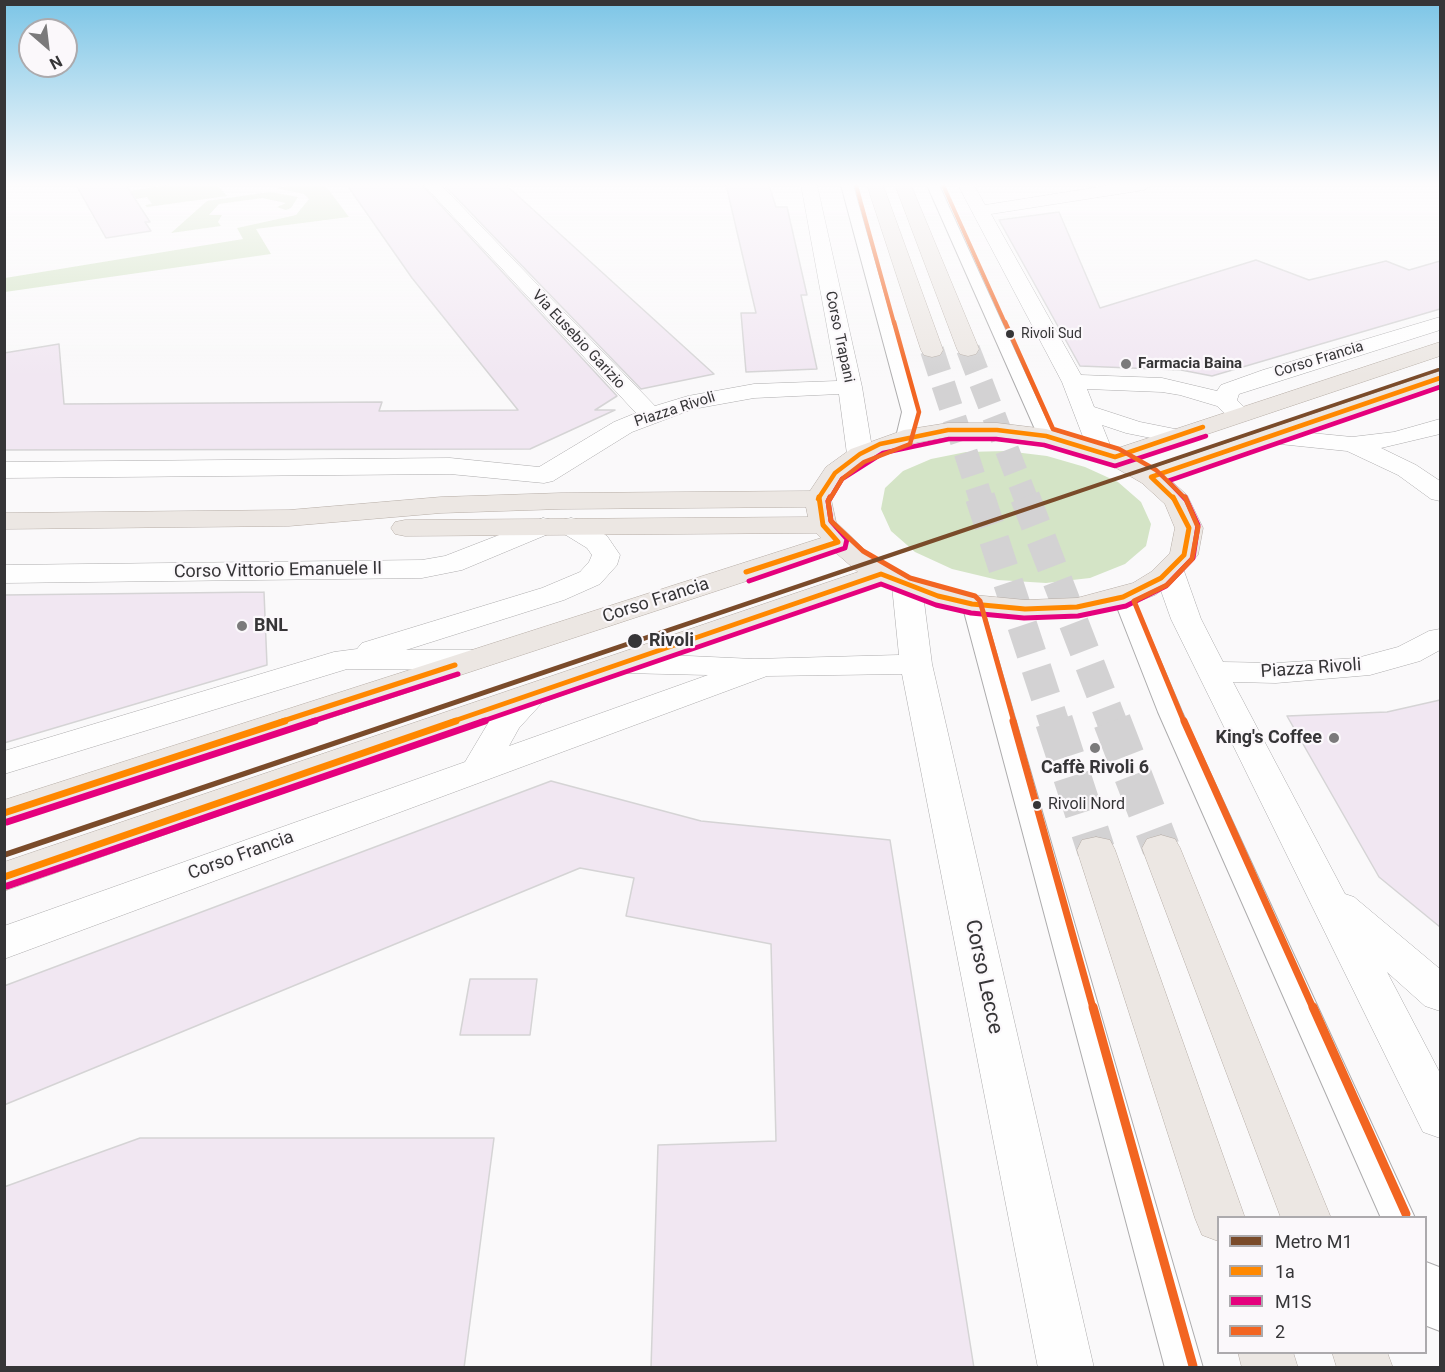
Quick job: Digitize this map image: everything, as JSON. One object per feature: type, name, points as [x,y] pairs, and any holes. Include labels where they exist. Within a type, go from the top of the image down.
[{"type":"main road","points":[[897,249],[932,350]]},
{"type":"main road","points":[[928,249],[968,349]]},
{"type":"main road","name":"Corso Francia","points":[[1107,453],[1176,436],[1232,408],[1440,349]]},
{"type":"main road","points":[[1151,477],[1440,378]]},
{"type":"main road","points":[[948,430],[997,430],[1046,436],[1107,453],[1151,477],[1177,501],[1189,528],[1184,555],[1169,572],[1144,589],[1123,597],[1077,606],[1025,609],[972,604],[894,580],[857,558],[826,522],[836,473],[860,453],[904,437],[948,430]]},
{"type":"main road","name":"Corso Vittorio Emanuele II","points":[[4,521],[289,518],[399,528],[558,518],[826,522]]},
{"type":"main road","name":"Corso Francia","points":[[4,813],[473,660],[826,522]]},
{"type":"main road","name":"Corso Francia","points":[[4,877],[623,663],[894,580]]},
{"type":"main road","points":[[1161,848],[1305,1216]]},
{"type":"main road","points":[[1096,850],[1219,1216]]},
{"type":"main road","points":[[1359,1354],[1365,1368]]},
{"type":"street","name":"Via Eusebio Garizio","points":[[493,249],[651,415]]},
{"type":"street","name":"Corso Trapani","points":[[822,249],[850,387],[860,453]]},
{"type":"street","points":[[999,249],[1073,382],[1084,411],[1107,453]]},
{"type":"street","name":"Corso Francia","points":[[1232,408],[1229,390],[1440,323]]},
{"type":"street","points":[[1073,382],[1162,385],[1232,408]]},
{"type":"street","name":"Piazza Rivoli","points":[[544,475],[623,428],[651,415],[727,394],[781,388],[850,387]]},
{"type":"street","points":[[1084,411],[1135,428],[1176,436]]},
{"type":"street","points":[[1270,436],[1352,444],[1396,439],[1440,426]]},
{"type":"street","points":[[1396,439],[1440,470]]},
{"type":"street","points":[[1352,444],[1407,470],[1440,493]]},
{"type":"street","points":[[4,470],[450,466],[544,475],[558,518],[597,542],[606,555],[603,565],[590,578],[553,594],[345,659]]},
{"type":"street","name":"Corso Vittorio Emanuele II","points":[[4,574],[422,569],[452,564],[558,518]]},
{"type":"street","points":[[1169,572],[1186,619],[1440,1118]]},
{"type":"street","name":"Corso Lecce","points":[[894,580],[916,664],[1066,1368]]},
{"type":"street","name":"Piazza Rivoli","points":[[1213,672],[1276,673],[1359,668],[1409,654],[1440,638]]},
{"type":"street","name":"Corso Francia","points":[[4,763],[345,659],[473,660]]},
{"type":"street","name":"Corso Francia","points":[[623,663],[763,666],[916,664]]},
{"type":"street","name":"Corso Francia","points":[[4,943],[763,666]]},
{"type":"street","name":"Corso Francia","points":[[478,770],[505,723],[533,694]]},
{"type":"street","points":[[1327,895],[1440,994]]},
{"type":"lane","points":[[865,249],[910,412],[904,437]]},
{"type":"lane","points":[[962,249],[1046,436]]},
{"type":"lane","points":[[1123,597],[1170,712],[1397,1216]]},
{"type":"lane","points":[[972,604],[1184,1368]]},
{"type":"lane","points":[[1427,1283],[1440,1312]]},
{"type":"green space","points":[[182,249],[268,249],[271,254],[5,292],[5,278]]},
{"type":"green space","points":[[1006,451],[1047,456],[1085,467],[1118,482],[1141,502],[1151,524],[1146,546],[1125,564],[1090,578],[1046,583],[998,580],[952,569],[915,552],[891,531],[881,509],[885,488],[903,471],[931,459],[966,452]]},
{"type":"building","points":[[392,249],[481,249],[617,396],[595,410],[615,410],[530,449],[4,450],[4,353],[59,344],[64,404],[382,402],[379,411],[518,410],[412,278]]},
{"type":"building","points":[[506,249],[576,249],[714,374],[641,389]]},
{"type":"building","points":[[741,249],[797,249],[807,295],[801,295],[817,369],[746,372],[741,313],[756,313]]},
{"type":"building","points":[[1015,249],[1075,249],[1100,308],[1256,260],[1309,280],[1386,261],[1409,270],[1440,261],[1440,309],[1212,376],[1181,370],[1080,366]]},
{"type":"building","points":[[264,592],[267,665],[4,743],[4,595]]},
{"type":"building","points":[[1440,700],[1440,927],[1379,877],[1287,716],[1387,712]]},
{"type":"building","points":[[551,781],[701,821],[890,840],[974,1368],[651,1368],[658,1145],[776,1141],[771,944],[626,916],[634,878],[580,868],[4,1105],[4,986]]},
{"type":"building","points":[[470,979],[537,979],[530,1035],[460,1035]]},
{"type":"building","points":[[140,1138],[494,1138],[464,1368],[4,1368],[4,1187]]},
{"type":"tunnel","points":[[968,349],[1026,499]]},
{"type":"tunnel","points":[[932,350],[981,499]]},
{"type":"tunnel","points":[[980,497],[1054,722]]},
{"type":"tunnel","points":[[1025,497],[1112,722]]},
{"type":"tunnel","points":[[1054,721],[1096,850]]},
{"type":"tunnel","points":[[1112,721],[1161,848]]},
{"type":"metro line","name":"M1","points":[[4,855],[1440,369]]},
{"type":"transit line","name":"2","points":[[874,249],[919,412],[910,444],[864,462],[842,479],[828,501],[831,521],[863,551],[885,566],[910,578],[975,596],[980,601],[1193,1366]]},
{"type":"transit line","name":"2","points":[[972,249],[1053,429],[1119,449],[1156,470],[1185,497],[1198,527],[1192,559],[1167,585],[1134,601],[1178,708],[1406,1214]]},
{"type":"transit line","name":"1a","points":[[4,877],[881,574],[938,596],[972,604],[1025,609],[1077,607],[1123,597],[1161,578],[1184,555],[1189,528],[1177,501],[1151,477],[1440,378]]},
{"type":"transit line","name":"M1S","points":[[7,886],[881,584],[936,605],[971,613],[1024,618],[1078,616],[1126,606],[1166,586],[1193,558],[1198,525],[1184,496],[1168,481],[1440,387]]},
{"type":"transit line","name":"1a","points":[[746,572],[838,542],[823,525],[818,499],[835,473],[860,454],[880,444],[948,430],[997,430],[1046,436],[1115,457],[1203,427]]},
{"type":"transit line","name":"M1S","points":[[749,581],[845,548],[847,539],[831,521],[828,501],[842,479],[865,462],[883,453],[949,439],[996,439],[1044,445],[1115,466],[1206,436]]},
{"type":"transit line","name":"1a","points":[[4,813],[455,665]]},
{"type":"transit line","name":"M1S","points":[[7,822],[458,674]]},
{"type":"place","name":"Rivoli Sud","points":[[1010,334]]},
{"type":"place","name":"Farmacia Baina","points":[[1126,364]]},
{"type":"place","name":"BNL","points":[[242,626]]},
{"type":"place","name":"Rivoli","points":[[635,641]]},
{"type":"place","name":"King's Coffee","points":[[1334,738]]},
{"type":"place","name":"Caffè Rivoli 6","points":[[1095,748]]},
{"type":"place","name":"Rivoli Nord","points":[[1037,805]]}]
